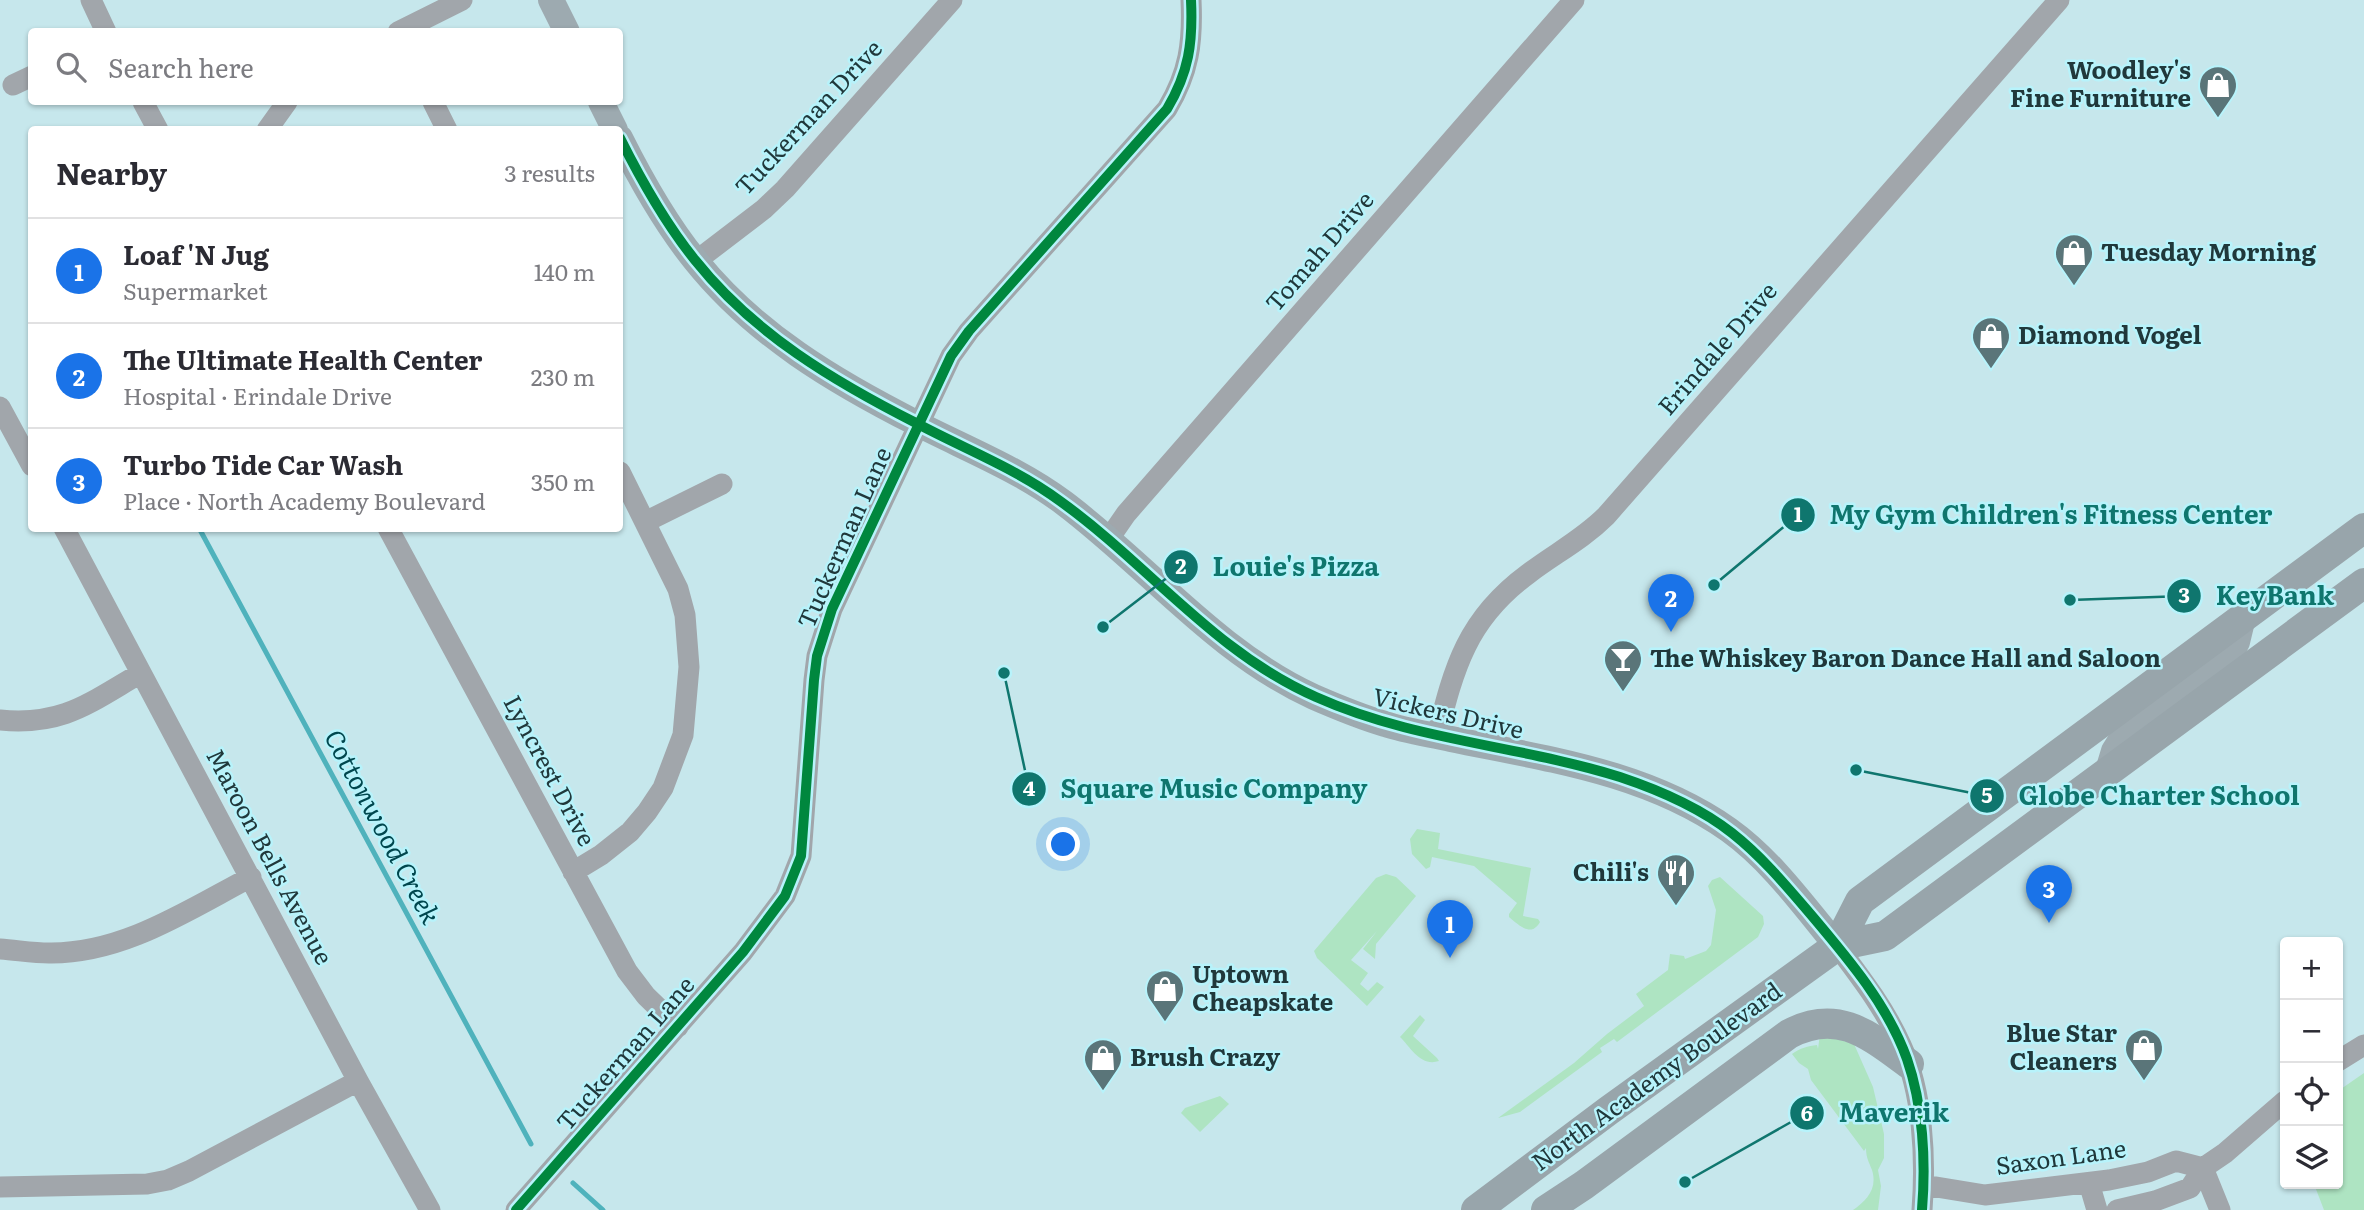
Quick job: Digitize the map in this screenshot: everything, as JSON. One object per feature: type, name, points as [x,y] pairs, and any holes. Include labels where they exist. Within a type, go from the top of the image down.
[{"type":"highway","name":"North Academy Boulevard","points":[[1837,946],[1860,901],[2364,528]]},
{"type":"highway","name":"North Academy Boulevard","points":[[1476,1210],[1837,946],[1885,936],[2364,583]]},
{"type":"highway","points":[[1546,1210],[1584,1185],[1788,1034],[1803,1026],[1821,1022],[1848,1026],[1871,1037],[1909,1064]]},
{"type":"main road","points":[[551,0],[565,28]]},
{"type":"main road","points":[[602,105],[613,126]]},
{"type":"main road","name":"Vickers Drive","points":[[623,143],[661,213],[696,261],[756,323],[815,368],[1053,495],[1197,619],[1270,674],[1312,696],[1386,724],[1577,765],[1661,792],[1696,809],[1731,832],[1761,859],[1837,946]]},
{"type":"main road","points":[[2108,771],[2114,751],[2126,732],[2231,653],[2237,642],[2243,617]]},
{"type":"street","points":[[91,0],[104,28]]},
{"type":"street","points":[[406,28],[462,0]]},
{"type":"street","name":"Tuckerman Drive","points":[[696,261],[764,209],[785,189],[952,0]]},
{"type":"street","name":"Tuckerman Lane","points":[[516,1210],[678,1027],[773,913],[794,878],[801,856],[814,680],[832,609],[951,356],[969,331],[1167,109],[1181,85],[1189,60],[1191,0]]},
{"type":"street","name":"Tomah Drive","points":[[1108,540],[1126,514],[1574,0]]},
{"type":"street","name":"Erindale Drive","points":[[1437,736],[1457,663],[1473,632],[1488,612],[1525,576],[1580,539],[1606,516],[2059,0]]},
{"type":"street","points":[[145,105],[156,126]]},
{"type":"street","points":[[270,126],[285,105]]},
{"type":"street","points":[[434,105],[445,126]]},
{"type":"street","points":[[2,415],[28,459]]},
{"type":"street","points":[[573,872],[601,855],[630,832],[648,812],[663,788],[683,735],[689,667],[685,615],[678,589],[623,478]]},
{"type":"street","points":[[645,522],[722,484]]},
{"type":"street","name":"Maroon Bells Avenue","points":[[66,532],[358,1081],[430,1210]]},
{"type":"street","name":"Lyncrest Drive","points":[[390,532],[627,971],[646,996],[678,1027]]},
{"type":"street","points":[[0,720],[36,721],[55,718],[79,709],[141,673]]},
{"type":"street","points":[[0,949],[50,953],[101,947],[150,930],[251,877]]},
{"type":"street","name":"Vickers Drive","points":[[1837,946],[1882,1008],[1909,1064],[1917,1106],[1924,1185],[1922,1210]]},
{"type":"street","points":[[2343,1058],[2364,1045]]},
{"type":"street","points":[[0,1186],[147,1184],[168,1180],[358,1081]]},
{"type":"street","points":[[2117,1210],[2155,1201],[2190,1188],[2203,1168],[2225,1153],[2280,1105]]},
{"type":"street","name":"Saxon Lane","points":[[1924,1185],[1985,1195],[2137,1175],[2176,1161],[2203,1168]]},
{"type":"street","points":[[2203,1168],[2220,1210]]},
{"type":"street","points":[[2089,1183],[2096,1210]]},
{"type":"green space","points":[[1417,829],[1440,833],[1438,849],[1531,868],[1523,916],[1538,919],[1540,922],[1529,930],[1509,917],[1517,903],[1474,866],[1432,857],[1430,867],[1426,869],[1412,854],[1410,839]]},
{"type":"green space","points":[[1386,874],[1396,877],[1416,896],[1376,944],[1375,959],[1363,949],[1377,931],[1351,960],[1368,973],[1360,984],[1368,991],[1377,982],[1384,987],[1367,1006],[1317,958],[1314,951],[1376,878]]},
{"type":"green space","points":[[1720,877],[1763,916],[1764,924],[1758,937],[1617,1042],[1614,1039],[1600,1048],[1602,1052],[1520,1112],[1498,1118],[1574,1063],[1644,1006],[1636,994],[1668,970],[1670,954],[1684,956],[1685,959],[1706,951],[1711,945],[1716,910],[1708,886],[1712,880]]},
{"type":"green space","points":[[1420,1015],[1425,1020],[1413,1036],[1439,1061],[1422,1059],[1400,1037]]},
{"type":"green space","points":[[1820,1034],[1854,1044],[1873,1087],[1884,1134],[1884,1158],[1878,1170],[1881,1186],[1878,1210],[1853,1210],[1872,1189],[1872,1170],[1866,1148],[1864,1151],[1811,1080],[1808,1069],[1792,1054],[1810,1046],[1817,1045],[1818,1049]]},
{"type":"green space","points":[[2364,1073],[2364,1210],[2324,1210],[2316,1189],[2343,1189],[2343,1088]]},
{"type":"green space","points":[[1220,1096],[1229,1104],[1200,1132],[1181,1113],[1185,1108]]},
{"type":"waterway","name":"Cottonwood Creek","points":[[201,532],[531,1144]]},
{"type":"waterway","name":"Cottonwood Creek","points":[[573,1183],[603,1210]]},
{"type":"cycle path","points":[[516,1210],[743,952],[785,896],[801,856],[817,656],[832,609],[951,356],[969,331],[1167,109],[1188,57],[1191,0]]},
{"type":"cycle path","points":[[623,144],[654,201],[684,246],[718,287],[770,333],[797,354],[856,391],[1009,469],[1060,501],[1214,632],[1280,679],[1316,697],[1391,724],[1544,757],[1620,777],[1678,800],[1732,833],[1771,870],[1836,944],[1877,999],[1899,1038],[1917,1095],[1920,1114],[1924,1172],[1922,1210]]},
{"type":"place","name":"Woodley's Fine Furniture","points":[[2218,119]]},
{"type":"place","name":"Tuesday Morning","points":[[2074,287]]},
{"type":"place","name":"Diamond Vogel","points":[[1991,370]]},
{"type":"place","name":"My Gym Children's Fitness Center","points":[[1714,585]]},
{"type":"place","name":"KeyBank","points":[[2070,600]]},
{"type":"place","name":"Louie's Pizza","points":[[1103,627]]},
{"type":"place","name":"The Ultimate Health Center","points":[[1671,632]]},
{"type":"place","name":"Square Music Company","points":[[1004,673]]},
{"type":"place","name":"The Whiskey Baron Dance Hall and Saloon","points":[[1623,693]]},
{"type":"place","name":"Globe Charter School","points":[[1856,770]]},
{"type":"place","name":"Chili's","points":[[1676,907]]},
{"type":"place","name":"Turbo Tide Car Wash","points":[[2049,923]]},
{"type":"place","name":"Loaf 'N Jug","points":[[1450,958]]},
{"type":"place","name":"Uptown Cheapskate","points":[[1165,1023]]},
{"type":"place","name":"Blue Star Cleaners","points":[[2144,1082]]},
{"type":"place","name":"Brush Crazy","points":[[1103,1092]]},
{"type":"place","name":"Maverik","points":[[1685,1182]]}]
